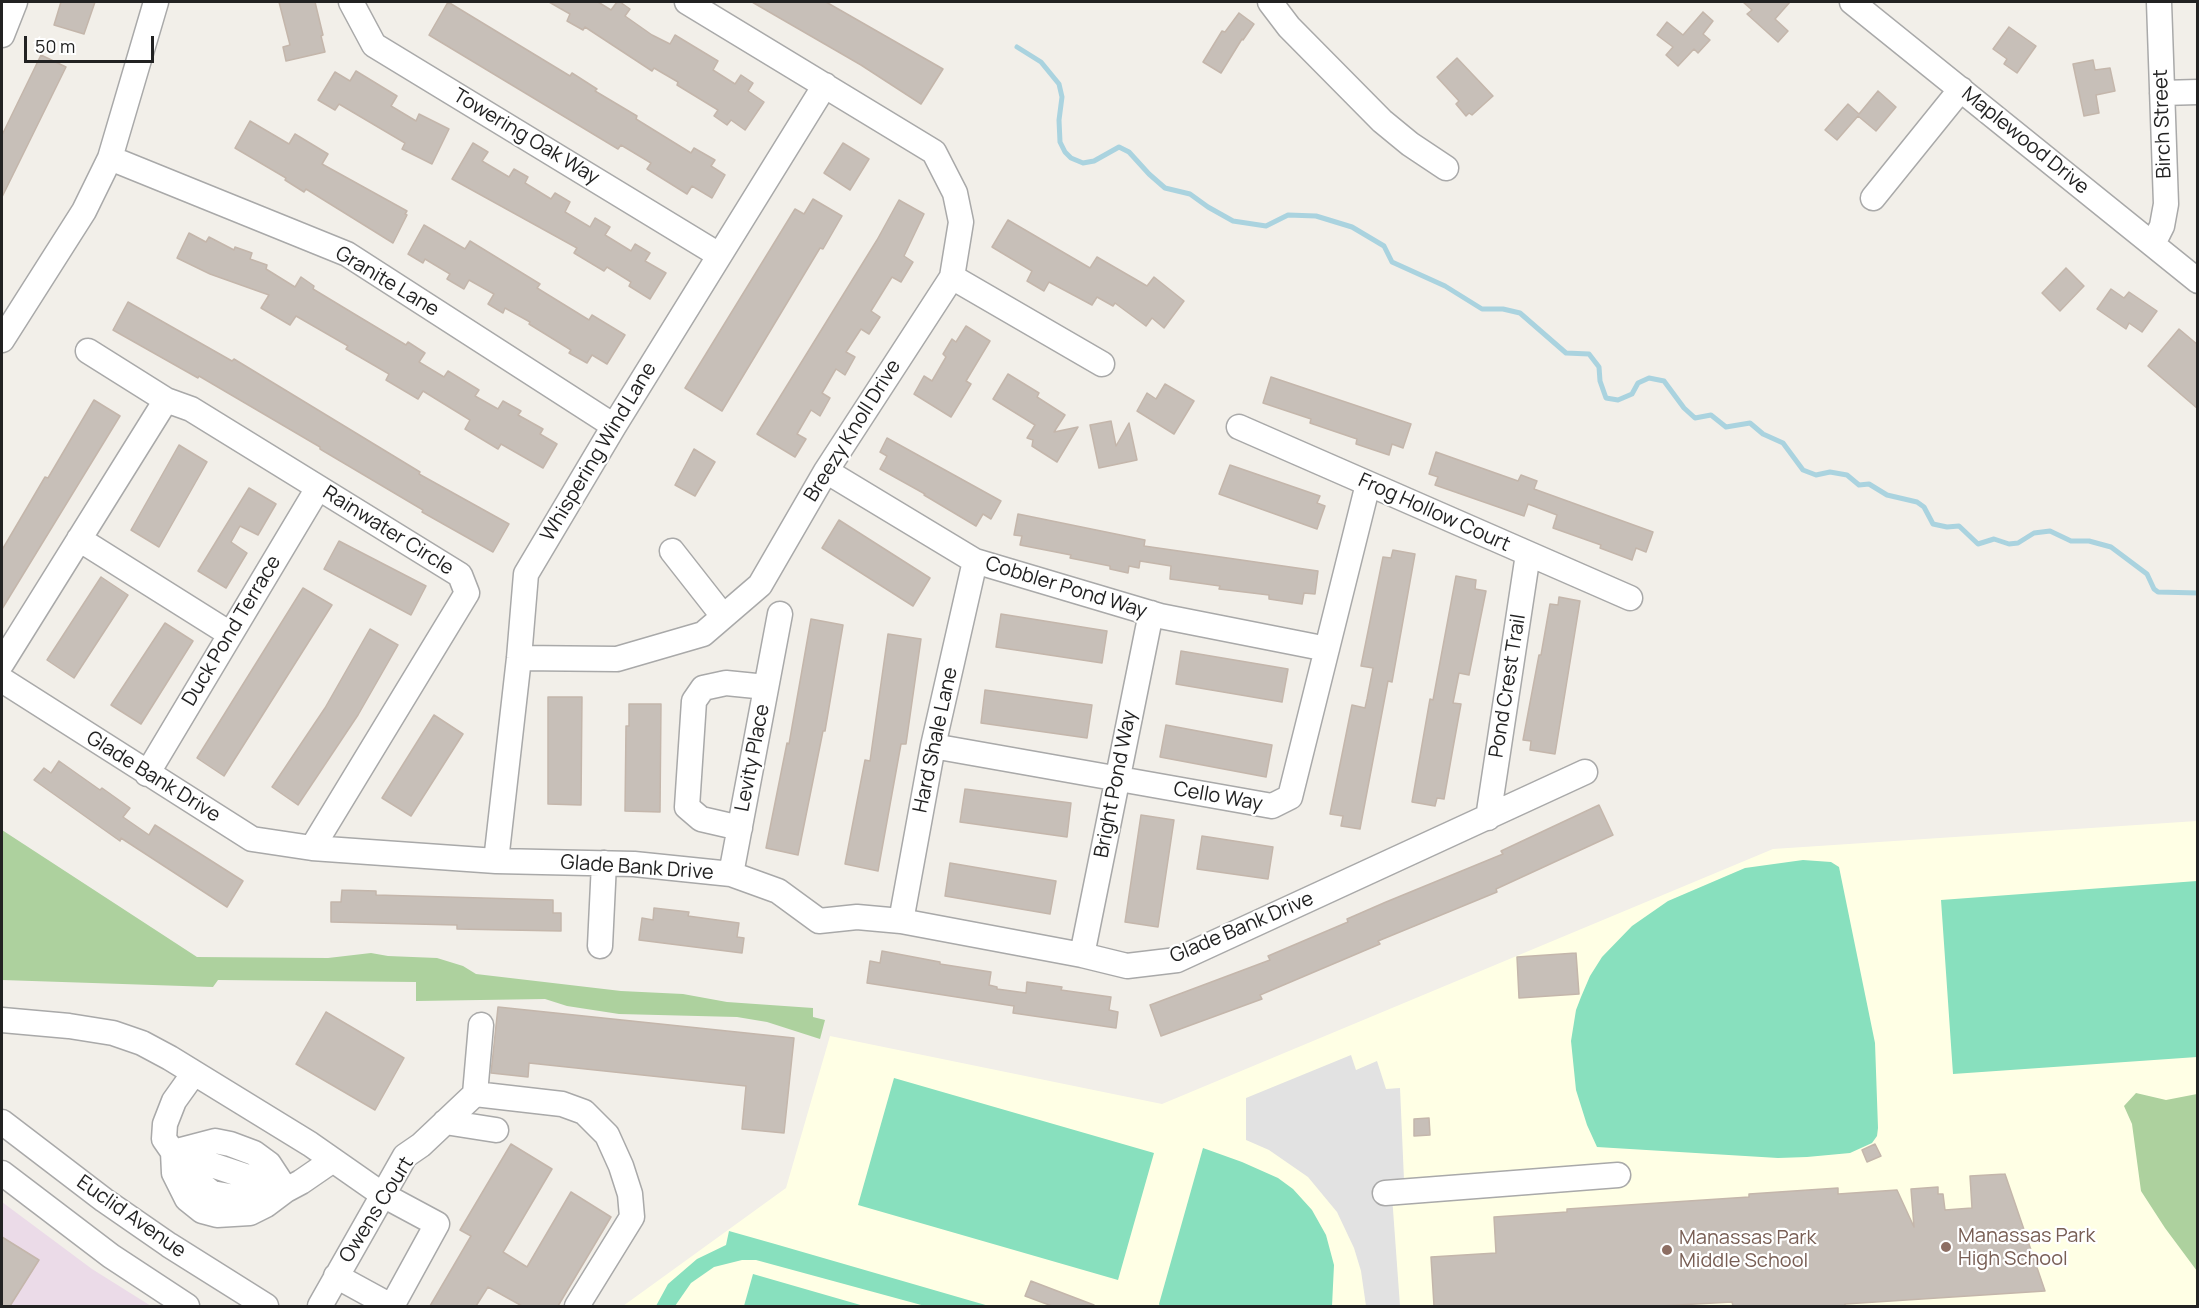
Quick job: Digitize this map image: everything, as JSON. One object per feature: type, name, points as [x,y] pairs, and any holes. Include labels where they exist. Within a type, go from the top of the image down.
[{"type":"street","points":[[2,35],[15,2]]},
{"type":"street","points":[[2,340],[84,211],[110,158],[156,2]]},
{"type":"street","name":"Towering Oak Way","points":[[351,2],[374,45],[719,255]]},
{"type":"street","points":[[687,2],[825,85]]},
{"type":"street","points":[[1270,2],[1290,27],[1382,122],[1446,168]]},
{"type":"street","name":"Maplewood Drive","points":[[1852,2],[2198,281]]},
{"type":"street","name":"Birch Street","points":[[2153,244],[2165,216],[2159,2]]},
{"type":"street","name":"Whispering Wind Lane","points":[[496,861],[526,574],[614,426],[825,85]]},
{"type":"street","name":"Breezy Knoll Drive","points":[[519,658],[617,659],[703,634],[760,585],[826,471],[952,277],[961,222],[955,193],[934,152],[825,85]]},
{"type":"street","points":[[1873,198],[1961,89]]},
{"type":"street","points":[[2162,93],[2198,92]]},
{"type":"street","name":"Granite Lane","points":[[110,158],[347,254],[614,426]]},
{"type":"street","points":[[952,277],[1102,364]]},
{"type":"street","name":"Rainwater Circle","points":[[88,351],[166,400],[191,409],[460,575],[467,593],[312,848]]},
{"type":"street","points":[[2,663],[166,400]]},
{"type":"street","name":"Frog Hollow Court","points":[[1239,427],[1630,598]]},
{"type":"street","name":"Cobbler Pond Way","points":[[826,471],[975,561],[1150,613],[1327,649]]},
{"type":"street","name":"Cello Way","points":[[933,746],[1272,806],[1290,797],[1368,484]]},
{"type":"street","name":"Duck Pond Terrace","points":[[147,774],[318,488]]},
{"type":"street","points":[[79,539],[230,634]]},
{"type":"street","points":[[672,551],[723,616]]},
{"type":"street","name":"Pond Crest Trail","points":[[1488,818],[1528,554]]},
{"type":"street","name":"Hard Shale Lane","points":[[901,921],[933,746],[975,561]]},
{"type":"street","name":"Bright Pond Way","points":[[1082,956],[1150,613]]},
{"type":"street","name":"Levity Place","points":[[731,874],[780,614]]},
{"type":"street","name":"Glade Bank Drive","points":[[2,680],[252,839],[312,848],[496,861],[634,864],[731,874],[778,891],[819,921],[857,917],[901,921],[1127,966],[1177,960],[1585,772]]},
{"type":"street","name":"Levity Place","points":[[740,828],[701,819],[687,807],[694,700],[703,687],[726,683],[766,687]]},
{"type":"street","points":[[600,946],[604,863]]},
{"type":"street","points":[[2,1020],[69,1026],[113,1033],[142,1043],[333,1160],[383,1195],[437,1224],[392,1306],[336,1276]]},
{"type":"street","points":[[481,1025],[475,1094],[562,1104],[584,1112],[607,1135],[621,1166],[630,1194],[632,1217],[577,1306]]},
{"type":"street","points":[[194,1073],[174,1101],[165,1124],[164,1139],[173,1152],[174,1173],[187,1199],[202,1211],[217,1215],[250,1213],[266,1205],[333,1160]]},
{"type":"street","name":"Owens Court","points":[[320,1306],[405,1156],[475,1094]]},
{"type":"street","name":"Euclid Avenue","points":[[2,1122],[104,1200],[169,1245],[266,1306]]},
{"type":"street","points":[[445,1122],[496,1130]]},
{"type":"street","points":[[173,1152],[215,1142],[230,1144],[254,1153],[269,1164],[286,1190]]},
{"type":"street","points":[[2,1173],[111,1256],[187,1306]]},
{"type":"street","points":[[1385,1193],[1618,1175]]},
{"type":"shaded area","points":[[2197,821],[2197,1306],[623,1306],[786,1188],[830,1036],[1162,1104],[1773,849]]},
{"type":"shaded area","points":[[1351,1055],[1356,1070],[1377,1061],[1386,1089],[1400,1088],[1404,1180],[1391,1182],[1400,1306],[1366,1306],[1361,1271],[1354,1248],[1337,1212],[1308,1177],[1269,1150],[1246,1140],[1246,1098]]},
{"type":"shaded area","points":[[2,1202],[92,1269],[151,1306],[2,1306]]},
{"type":"green space","points":[[2,830],[197,957],[328,958],[371,953],[437,958],[463,966],[476,974],[621,991],[683,994],[727,1002],[813,1008],[813,1017],[825,1020],[820,1039],[767,1022],[737,1017],[619,1014],[567,1006],[545,999],[416,1001],[416,982],[218,980],[213,987],[2,980]]},
{"type":"green space","points":[[1803,860],[1831,862],[1839,867],[1875,1043],[1878,1128],[1877,1136],[1872,1143],[1850,1153],[1778,1158],[1597,1147],[1576,1090],[1571,1041],[1576,1010],[1590,976],[1602,957],[1632,926],[1668,901],[1745,868]]},
{"type":"green space","points":[[2197,881],[2197,1057],[1953,1074],[1941,900]]},
{"type":"green space","points":[[894,1078],[1154,1153],[1118,1280],[858,1205]]},
{"type":"green space","points":[[2136,1093],[2166,1100],[2197,1094],[2197,1271],[2141,1191],[2132,1124],[2124,1106]]},
{"type":"green space","points":[[1203,1148],[1278,1178],[1293,1189],[1312,1210],[1326,1235],[1334,1265],[1332,1306],[1160,1306]]},
{"type":"green space","points":[[729,1231],[989,1306],[925,1306],[756,1260],[742,1260],[714,1267],[691,1283],[675,1306],[656,1306],[668,1284],[697,1259],[726,1245]]},
{"type":"green space","points":[[753,1274],[864,1306],[744,1306]]},
{"type":"building","points":[[61,2],[95,2],[84,34],[54,25]]},
{"type":"building","points":[[279,2],[315,2],[325,52],[286,61],[283,47],[290,45]]},
{"type":"building","points":[[448,2],[570,76],[572,73],[597,89],[595,91],[637,116],[636,119],[691,153],[694,148],[715,160],[711,166],[725,175],[712,198],[692,186],[687,194],[647,169],[651,163],[621,145],[618,149],[429,35]]},
{"type":"building","points":[[549,2],[598,2],[611,10],[617,2],[620,2],[630,9],[625,16],[652,35],[670,44],[675,35],[718,61],[713,70],[735,84],[741,75],[753,83],[748,91],[764,102],[745,130],[731,120],[727,125],[714,116],[718,110],[677,85],[678,82],[654,68],[652,71],[585,27],[583,30],[567,21],[570,14]]},
{"type":"building","points":[[752,2],[826,2],[943,69],[921,104],[861,65]]},
{"type":"building","points":[[1743,2],[1790,2],[1775,19],[1788,31],[1778,42],[1747,14],[1752,10]]},
{"type":"building","points":[[1703,12],[1713,21],[1703,34],[1710,40],[1698,53],[1694,49],[1678,66],[1666,55],[1673,47],[1657,35],[1667,22],[1683,35]]},
{"type":"building","points":[[1239,13],[1254,24],[1221,73],[1203,62],[1222,31],[1225,32]]},
{"type":"building","points":[[2009,27],[2036,46],[2017,73],[2004,64],[2007,59],[1993,49]]},
{"type":"building","points":[[41,55],[66,67],[2,197],[2,135]]},
{"type":"building","points":[[1457,58],[1493,96],[1472,115],[1469,113],[1466,116],[1456,104],[1459,101],[1437,77]]},
{"type":"building","points":[[2093,60],[2095,70],[2110,68],[2115,91],[2096,95],[2099,113],[2084,116],[2073,64]]},
{"type":"building","points":[[356,71],[397,96],[391,106],[416,121],[419,114],[449,129],[432,164],[402,149],[405,143],[339,104],[335,110],[318,100],[335,72],[350,81]]},
{"type":"building","points":[[1878,91],[1896,107],[1876,131],[1858,116],[1837,140],[1825,130],[1848,104],[1859,114]]},
{"type":"building","points":[[250,121],[289,144],[295,134],[328,154],[322,164],[407,211],[393,243],[306,189],[304,192],[285,180],[286,178],[235,148]]},
{"type":"building","points":[[473,143],[488,152],[482,161],[509,177],[514,169],[528,177],[525,183],[551,199],[555,193],[570,202],[565,212],[590,227],[595,218],[610,227],[605,235],[631,251],[635,244],[650,253],[645,261],[666,273],[650,299],[629,286],[631,282],[607,267],[604,271],[574,253],[577,248],[452,179]]},
{"type":"building","points":[[843,143],[869,159],[850,190],[824,173]]},
{"type":"building","points":[[813,199],[842,216],[823,249],[820,248],[722,411],[685,388],[795,209],[804,214]]},
{"type":"building","points":[[899,200],[924,214],[904,256],[913,262],[901,282],[892,277],[871,311],[880,317],[869,334],[861,329],[846,352],[855,357],[845,375],[836,369],[822,393],[830,398],[820,416],[811,410],[797,434],[806,439],[795,457],[757,434],[877,240]]},
{"type":"building","points":[[1008,220],[1090,268],[1097,257],[1147,286],[1154,277],[1184,301],[1164,328],[1152,318],[1146,326],[1115,303],[1113,306],[1097,297],[1092,305],[1049,282],[1044,291],[1027,281],[1032,271],[992,247]]},
{"type":"building","points":[[424,225],[465,249],[470,241],[540,284],[537,288],[589,320],[592,315],[625,335],[607,364],[592,355],[587,363],[569,353],[571,350],[529,324],[530,322],[505,308],[503,313],[488,304],[494,294],[469,280],[464,289],[447,279],[450,274],[425,259],[423,263],[408,254]]},
{"type":"building","points":[[189,233],[206,242],[209,237],[234,250],[235,247],[252,253],[250,259],[267,265],[266,269],[295,287],[301,277],[314,286],[313,289],[406,345],[408,342],[425,353],[419,362],[444,377],[448,371],[479,390],[475,396],[498,409],[503,401],[521,411],[518,415],[543,429],[540,434],[557,444],[543,468],[501,444],[498,449],[465,429],[470,420],[423,391],[418,399],[386,380],[389,374],[346,349],[348,346],[296,316],[290,325],[261,308],[269,295],[210,274],[177,258]]},
{"type":"building","points":[[2066,268],[2084,286],[2060,311],[2042,293]]},
{"type":"building","points":[[2111,289],[2124,298],[2129,292],[2157,311],[2142,332],[2129,323],[2126,329],[2097,309]]},
{"type":"building","points":[[128,302],[232,361],[234,359],[420,472],[419,474],[509,524],[493,552],[422,512],[423,510],[320,447],[199,376],[198,378],[113,330]]},
{"type":"building","points":[[966,326],[990,341],[966,381],[971,384],[951,417],[914,394],[924,376],[932,381],[946,357],[943,354],[952,339],[956,342]]},
{"type":"building","points":[[2179,329],[2198,345],[2198,409],[2148,366]]},
{"type":"building","points":[[1008,374],[1039,393],[1037,397],[1065,415],[1054,432],[1078,427],[1057,462],[1032,446],[1033,440],[1027,438],[1035,425],[993,399]]},
{"type":"building","points":[[1271,377],[1411,424],[1403,448],[1392,444],[1389,455],[1356,444],[1357,439],[1310,423],[1311,419],[1263,403]]},
{"type":"building","points":[[1165,384],[1194,401],[1174,434],[1137,411],[1147,393],[1156,399]]},
{"type":"building","points":[[94,400],[120,416],[2,609],[2,550]]},
{"type":"building","points":[[1111,421],[1116,446],[1129,423],[1137,460],[1099,468],[1090,425]]},
{"type":"building","points":[[887,438],[1001,501],[991,519],[983,514],[976,526],[880,469],[887,456],[880,452]]},
{"type":"building","points":[[179,445],[207,462],[159,547],[131,530]]},
{"type":"building","points":[[694,449],[715,462],[695,496],[675,485]]},
{"type":"building","points":[[1436,452],[1518,481],[1521,475],[1537,481],[1534,489],[1653,532],[1646,552],[1636,548],[1632,560],[1600,548],[1601,545],[1553,528],[1557,515],[1528,504],[1524,516],[1435,485],[1438,477],[1429,474]]},
{"type":"building","points":[[1230,465],[1320,496],[1317,503],[1325,506],[1317,529],[1219,494]]},
{"type":"building","points":[[249,488],[276,504],[258,535],[240,526],[231,542],[247,553],[226,588],[198,571]]},
{"type":"building","points":[[1018,514],[1145,540],[1144,546],[1318,571],[1315,594],[1304,593],[1302,604],[1269,599],[1269,595],[1219,589],[1220,586],[1170,579],[1171,566],[1140,561],[1139,568],[1129,566],[1128,573],[1110,569],[1110,566],[1070,558],[1071,555],[1020,545],[1022,536],[1014,535]]},
{"type":"building","points":[[839,520],[930,578],[913,606],[822,548]]},
{"type":"building","points":[[339,541],[426,586],[411,615],[324,569]]},
{"type":"building","points":[[1393,550],[1415,554],[1392,682],[1388,681],[1360,829],[1341,826],[1343,816],[1330,814],[1352,705],[1365,708],[1373,668],[1361,666],[1383,557],[1391,558]]},
{"type":"building","points":[[1456,576],[1476,580],[1475,589],[1486,591],[1469,675],[1459,673],[1453,703],[1461,704],[1444,799],[1437,798],[1435,806],[1412,802],[1430,699],[1433,700]]},
{"type":"building","points":[[101,577],[128,595],[74,678],[47,660]]},
{"type":"building","points":[[303,588],[332,605],[224,776],[197,758]]},
{"type":"building","points":[[1559,597],[1580,601],[1555,754],[1530,750],[1531,741],[1523,740],[1550,604],[1558,605]]},
{"type":"building","points":[[1001,614],[1107,631],[1102,663],[996,647]]},
{"type":"building","points":[[811,619],[843,625],[825,731],[823,731],[798,855],[766,848],[787,743],[789,744]]},
{"type":"building","points":[[165,623],[193,641],[141,724],[111,705]]},
{"type":"building","points":[[370,629],[398,645],[358,715],[298,805],[272,787],[325,708]]},
{"type":"building","points":[[888,634],[921,639],[906,744],[901,744],[878,871],[845,864],[865,760],[870,761]]},
{"type":"building","points":[[1181,651],[1288,669],[1282,702],[1176,684]]},
{"type":"building","points":[[985,690],[1092,705],[1087,738],[981,723]]},
{"type":"building","points":[[548,697],[582,697],[581,805],[548,804]]},
{"type":"building","points":[[629,704],[661,704],[660,812],[625,811],[626,726],[629,726]]},
{"type":"building","points":[[434,715],[463,734],[411,816],[382,798]]},
{"type":"building","points":[[1166,725],[1272,745],[1266,777],[1160,757]]},
{"type":"building","points":[[59,761],[130,808],[123,817],[149,835],[155,825],[243,881],[227,907],[121,838],[120,841],[34,780],[44,768],[51,773]]},
{"type":"building","points":[[965,789],[1071,803],[1067,837],[960,822]]},
{"type":"building","points":[[1599,805],[1613,835],[1496,889],[1497,892],[1378,941],[1380,944],[1260,995],[1262,999],[1161,1036],[1150,1005],[1270,960],[1268,956],[1348,922],[1347,919],[1386,902],[1503,854],[1501,851]]},
{"type":"building","points":[[1141,815],[1174,820],[1158,927],[1125,922]]},
{"type":"building","points":[[1202,836],[1273,847],[1268,879],[1197,869]]},
{"type":"building","points":[[950,863],[1056,881],[1050,914],[945,896]]},
{"type":"building","points":[[342,890],[376,891],[376,895],[553,900],[553,913],[561,913],[561,931],[457,929],[457,925],[331,922],[331,902],[341,902]]},
{"type":"building","points":[[654,908],[689,912],[688,916],[739,923],[737,937],[744,938],[742,953],[639,940],[642,918],[653,920]]},
{"type":"building","points":[[882,951],[991,972],[989,985],[997,989],[1026,993],[1027,982],[1062,987],[1061,990],[1111,997],[1109,1010],[1118,1012],[1116,1028],[1013,1013],[1014,1006],[867,983],[870,961],[880,963]]},
{"type":"building","points":[[1576,953],[1579,994],[1519,998],[1517,957]]},
{"type":"building","points":[[498,1007],[794,1038],[784,1133],[742,1129],[746,1086],[529,1063],[528,1077],[491,1073]]},
{"type":"building","points":[[326,1012],[404,1058],[375,1110],[296,1064]]},
{"type":"building","points":[[1429,1118],[1430,1135],[1414,1136],[1414,1119]]},
{"type":"building","points":[[511,1144],[552,1169],[503,1252],[527,1267],[571,1192],[611,1217],[558,1306],[522,1306],[488,1287],[476,1306],[430,1306],[471,1236],[460,1230]]},
{"type":"building","points":[[1875,1144],[1881,1156],[1867,1162],[1862,1150]]},
{"type":"building","name":"Manassas Park Middle School","points":[[2005,1174],[2045,1291],[1845,1304],[1845,1306],[1733,1306],[1732,1302],[1660,1306],[1434,1306],[1431,1257],[1496,1253],[1494,1217],[1567,1212],[1567,1209],[1749,1197],[1749,1194],[1838,1188],[1838,1194],[1897,1190],[1914,1227],[1911,1189],[1938,1187],[1938,1194],[1943,1194],[1945,1210],[1972,1208],[1970,1176]]},
{"type":"building","points":[[2,1237],[39,1260],[10,1306],[2,1306]]},
{"type":"building","points":[[1031,1281],[1094,1306],[1052,1306],[1025,1296]]},
{"type":"waterway","points":[[1017,47],[1041,62],[1059,84],[1062,97],[1059,120],[1060,142],[1071,158],[1083,163],[1094,161],[1119,147],[1129,152],[1165,188],[1190,194],[1233,221],[1266,226],[1288,215],[1316,216],[1352,227],[1384,246],[1392,262],[1445,286],[1482,309],[1503,309],[1520,313],[1566,353],[1589,354],[1599,367],[1600,381],[1606,398],[1618,400],[1632,394],[1638,383],[1649,378],[1664,381],[1684,408],[1695,418],[1711,415],[1726,427],[1750,423],[1763,434],[1783,443],[1803,470],[1816,475],[1830,472],[1847,475],[1859,485],[1869,484],[1887,495],[1917,502],[1924,507],[1933,524],[1947,527],[1959,526],[1978,544],[1994,539],[2009,544],[2018,543],[2034,533],[2050,531],[2071,541],[2089,541],[2111,547],[2147,574],[2154,589],[2158,592],[2198,593]]},
{"type":"place","name":"Manassas Park High School","points":[[1946,1247]]},
{"type":"place","name":"Manassas Park Middle School","points":[[1667,1250]]}]
